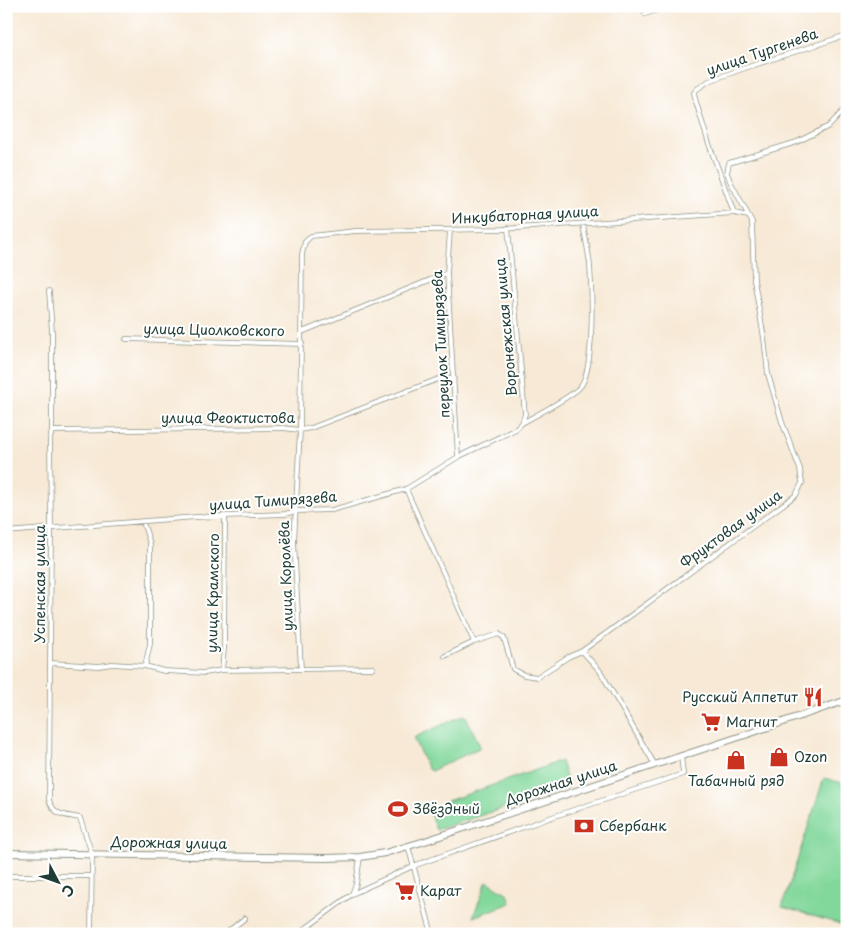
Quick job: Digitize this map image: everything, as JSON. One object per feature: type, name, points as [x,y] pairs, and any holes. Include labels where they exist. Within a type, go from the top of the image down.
[{"type":"main road","name":"Дорожная улица","points":[[6,853],[325,858],[360,857],[385,853],[847,700]]},
{"type":"street","points":[[645,14],[669,6]]},
{"type":"street","name":"улица Тургенева","points":[[734,213],[703,126],[694,93],[696,89],[709,81],[725,75],[847,35]]},
{"type":"street","name":"Фруктовая улица","points":[[582,651],[781,508],[796,495],[802,483],[800,469],[782,422],[768,374],[754,280],[752,222],[730,181],[728,174],[729,164],[797,142],[829,126],[847,107]]},
{"type":"street","name":"Инкубаторная улица","points":[[305,242],[311,236],[355,231],[508,228],[734,213],[748,216]]},
{"type":"street","name":"улица Тимирязева","points":[[6,532],[225,516],[285,514],[296,510],[332,510],[406,489],[458,457],[516,430],[522,423],[579,389],[586,380],[590,364],[590,266],[583,224]]},
{"type":"street","name":"Воронежская улица","points":[[508,228],[525,414],[522,423]]},
{"type":"street","name":"переулок Тимирязева","points":[[450,230],[447,273],[458,457]]},
{"type":"street","name":"улица Королёва","points":[[300,669],[294,542],[300,430],[302,254],[305,242]]},
{"type":"street","name":"улица Циолковского","points":[[302,332],[447,273]]},
{"type":"street","name":"Успенская улица","points":[[49,291],[52,332],[49,800],[52,809],[59,813],[80,818],[92,854]]},
{"type":"street","name":"улица Циолковского","points":[[126,340],[302,344]]},
{"type":"street","name":"улица Феоктистова","points":[[52,431],[283,428],[300,430],[311,428],[441,378],[454,378]]},
{"type":"street","points":[[406,489],[474,642]]},
{"type":"street","name":"улица Крамского","points":[[222,670],[224,649],[225,516]]},
{"type":"street","points":[[143,522],[150,544],[150,644],[144,666]]},
{"type":"street","points":[[445,656],[474,642],[499,634],[504,638],[513,669],[524,675],[537,676],[568,657],[582,651],[600,671],[655,765]]},
{"type":"street","points":[[51,663],[144,666],[164,671],[205,674],[222,670],[373,668]]},
{"type":"street","points":[[298,934],[352,894],[413,866],[683,774],[681,756]]},
{"type":"street","points":[[408,846],[432,934]]},
{"type":"street","points":[[91,934],[92,854]]},
{"type":"street","points":[[352,894],[356,884],[360,857]]},
{"type":"street","points":[[6,876],[91,876]]},
{"type":"street","points":[[225,934],[245,918]]},
{"type":"green space","points":[[464,715],[480,746],[479,748],[431,771],[428,769],[414,740],[415,737]]},
{"type":"green space","points":[[561,761],[569,787],[436,830],[428,809],[431,808],[434,817],[444,814],[442,803]]},
{"type":"green space","points":[[824,778],[847,784],[847,926],[782,907]]},
{"type":"green space","points":[[487,881],[508,894],[511,903],[473,917]]},
{"type":"place","name":"Русский Аппетит","points":[[813,697]]},
{"type":"place","name":"Магнит","points":[[711,722]]},
{"type":"place","name":"Ozon","points":[[779,757]]},
{"type":"place","name":"Табачный ряд","points":[[736,760]]},
{"type":"place","name":"Звёздный","points":[[398,809]]},
{"type":"place","name":"Сбербанк","points":[[584,826]]},
{"type":"place","name":"Карат","points":[[405,891]]}]
